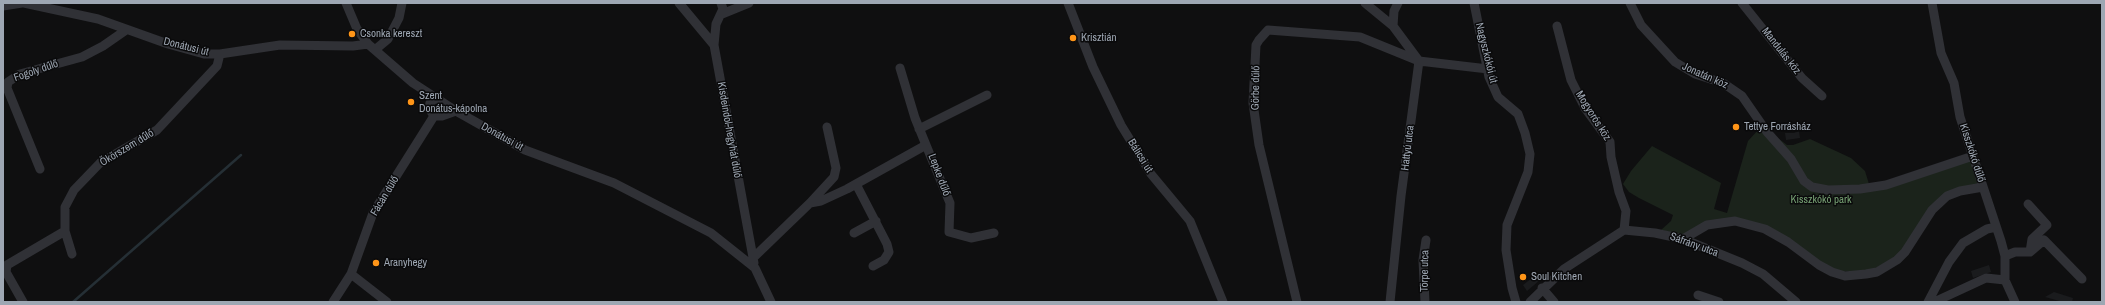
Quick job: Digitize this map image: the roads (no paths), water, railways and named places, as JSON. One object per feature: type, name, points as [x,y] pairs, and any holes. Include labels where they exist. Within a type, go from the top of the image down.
[{"type":"street","points":[[3,6],[23,3]]},
{"type":"street","name":"Donátusi út","points":[[23,3],[98,19],[126,30],[204,54],[220,54],[280,45],[353,46],[368,44],[376,49],[413,83],[456,111],[525,150],[614,183],[711,233],[755,268],[771,302]]},
{"type":"street","points":[[346,3],[357,29],[368,44]]},
{"type":"street","points":[[376,49],[388,39],[399,18],[402,3]]},
{"type":"street","name":"Kisdeindol-hegyhát dűlő","points":[[679,3],[714,45],[755,268]]},
{"type":"street","points":[[714,45],[716,24],[722,14],[723,9],[721,3]]},
{"type":"street","points":[[722,14],[749,3]]},
{"type":"street","name":"Bálicsi út","points":[[1068,3],[1093,67],[1121,125],[1151,174],[1190,221],[1223,302]]},
{"type":"street","points":[[1365,3],[1393,26],[1419,61],[1488,69]]},
{"type":"street","points":[[1393,26],[1394,11],[1398,3]]},
{"type":"street","name":"Nagyszkókói út","points":[[1474,3],[1488,69],[1498,97],[1518,114],[1525,133],[1530,154],[1528,172],[1507,225],[1506,250],[1512,288],[1516,302]]},
{"type":"street","name":"Jonatán köz","points":[[1630,3],[1641,25],[1675,62],[1695,74],[1723,84],[1742,96],[1767,132],[1791,159],[1804,181],[1812,187],[1828,190],[1860,189],[1886,185],[1973,156]]},
{"type":"street","name":"Mandulás köz","points":[[1742,3],[1802,78],[1822,96]]},
{"type":"street","name":"Kisszkókó dűlő","points":[[1932,3],[1941,52],[1954,82],[1960,117],[2005,256],[2005,280],[2015,302]]},
{"type":"street","name":"Mogyorós köz","points":[[1557,26],[1571,80],[1585,108],[1610,142],[1611,157],[1619,192],[1626,211],[1624,230]]},
{"type":"street","name":"Fogoly dűlő","points":[[40,169],[7,88],[8,82],[20,74],[82,57],[103,46],[126,30]]},
{"type":"street","name":"Görbe dűlő","points":[[1297,302],[1259,145],[1254,110],[1256,46],[1259,40],[1268,30],[1360,37],[1419,61]]},
{"type":"street","name":"Ökörszem dűlő","points":[[72,254],[65,231],[66,207],[68,199],[83,179],[100,163],[157,130],[217,66],[220,54]]},
{"type":"street","name":"Hattyú utca","points":[[1390,302],[1401,196],[1419,61]]},
{"type":"street","name":"Lepke dűlő","points":[[900,68],[919,129],[950,204],[949,232],[971,238],[994,234]]},
{"type":"street","points":[[919,129],[987,95]]},
{"type":"street","points":[[436,97],[430,103],[429,108],[434,116],[442,116],[456,111]]},
{"type":"street","name":"Fácán dűlő","points":[[333,302],[351,274],[373,214],[434,116]]},
{"type":"street","name":"Lepke dűlő","points":[[753,258],[810,203],[834,176],[836,168],[827,127]]},
{"type":"street","name":"Lepke dűlő","points":[[810,203],[821,201],[856,184],[926,145]]},
{"type":"street","points":[[856,184],[888,244],[889,252],[884,260],[873,266]]},
{"type":"street","points":[[1683,239],[1707,225],[1736,221],[1765,229],[1832,272],[1845,276],[1866,274],[1877,272],[1897,260],[1905,252],[1932,210],[1947,196],[1960,191],[1983,187]]},
{"type":"street","points":[[2028,204],[2047,225],[2032,239],[2030,252]]},
{"type":"street","points":[[854,233],[876,222]]},
{"type":"street","points":[[1928,302],[1954,253],[1963,243],[1987,229],[1996,227]]},
{"type":"street","points":[[1530,302],[1542,288],[1564,269],[1624,230]]},
{"type":"street","name":"Sáfrány utca","points":[[1624,230],[1655,233],[1683,239],[1763,274],[1796,302]]},
{"type":"street","points":[[23,302],[6,272],[7,265],[65,231]]},
{"type":"street","name":"Törpe utca","points":[[1425,302],[1423,260],[1426,240]]},
{"type":"street","points":[[2005,256],[2015,252],[2030,252],[2044,240],[2082,279]]},
{"type":"street","points":[[351,274],[387,302]]},
{"type":"street","points":[[1934,302],[1986,278],[2005,280]]},
{"type":"street","points":[[1542,288],[1554,302]]},
{"type":"street","points":[[1698,295],[1719,302]]},
{"type":"waterway","points":[[73,302],[241,155]]},
{"type":"place","name":"Csonka kereszt","points":[[352,34]]},
{"type":"place","name":"Krisztián","points":[[1073,38]]},
{"type":"place","name":"Szent Donátus-kápolna","points":[[411,102]]},
{"type":"place","name":"Tettye Forrásház","points":[[1736,127]]},
{"type":"place","name":"Aranyhegy","points":[[376,263]]},
{"type":"place","name":"Soul Kitchen","points":[[1523,277]]},
{"type":"park label","name":"Kisszkókó park","points":[[1821,200]]}]
